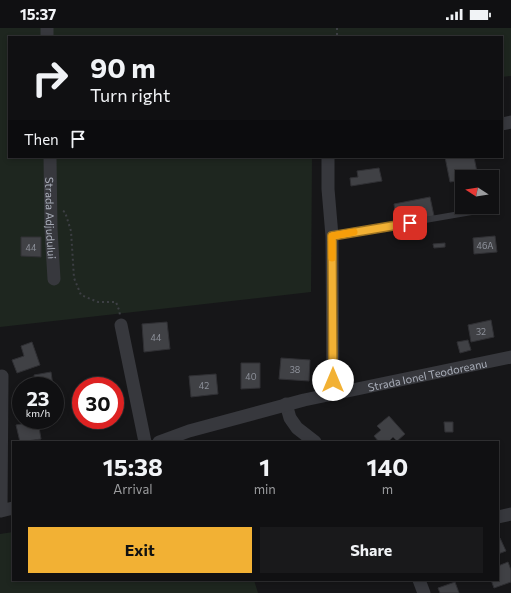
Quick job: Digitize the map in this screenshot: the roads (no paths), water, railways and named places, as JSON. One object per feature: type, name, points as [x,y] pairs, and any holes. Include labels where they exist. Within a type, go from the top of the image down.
[{"type":"street","name":"Strada Adjudului","points":[[50,158],[50,202],[54,279]]},
{"type":"street","points":[[328,158],[328,189],[332,236],[333,393]]},
{"type":"street","points":[[121,325],[145,441]]},
{"type":"street","name":"Strada Ionel Teodoreanu","points":[[162,441],[188,431],[286,404],[511,357]]},
{"type":"street","points":[[2,376],[1,511],[12,508]]},
{"type":"street","points":[[286,404],[290,418],[297,428],[314,441]]},
{"type":"street","points":[[499,518],[511,514]]},
{"type":"street","points":[[420,581],[424,593]]},
{"type":"lane","points":[[332,236],[460,214]]}]
